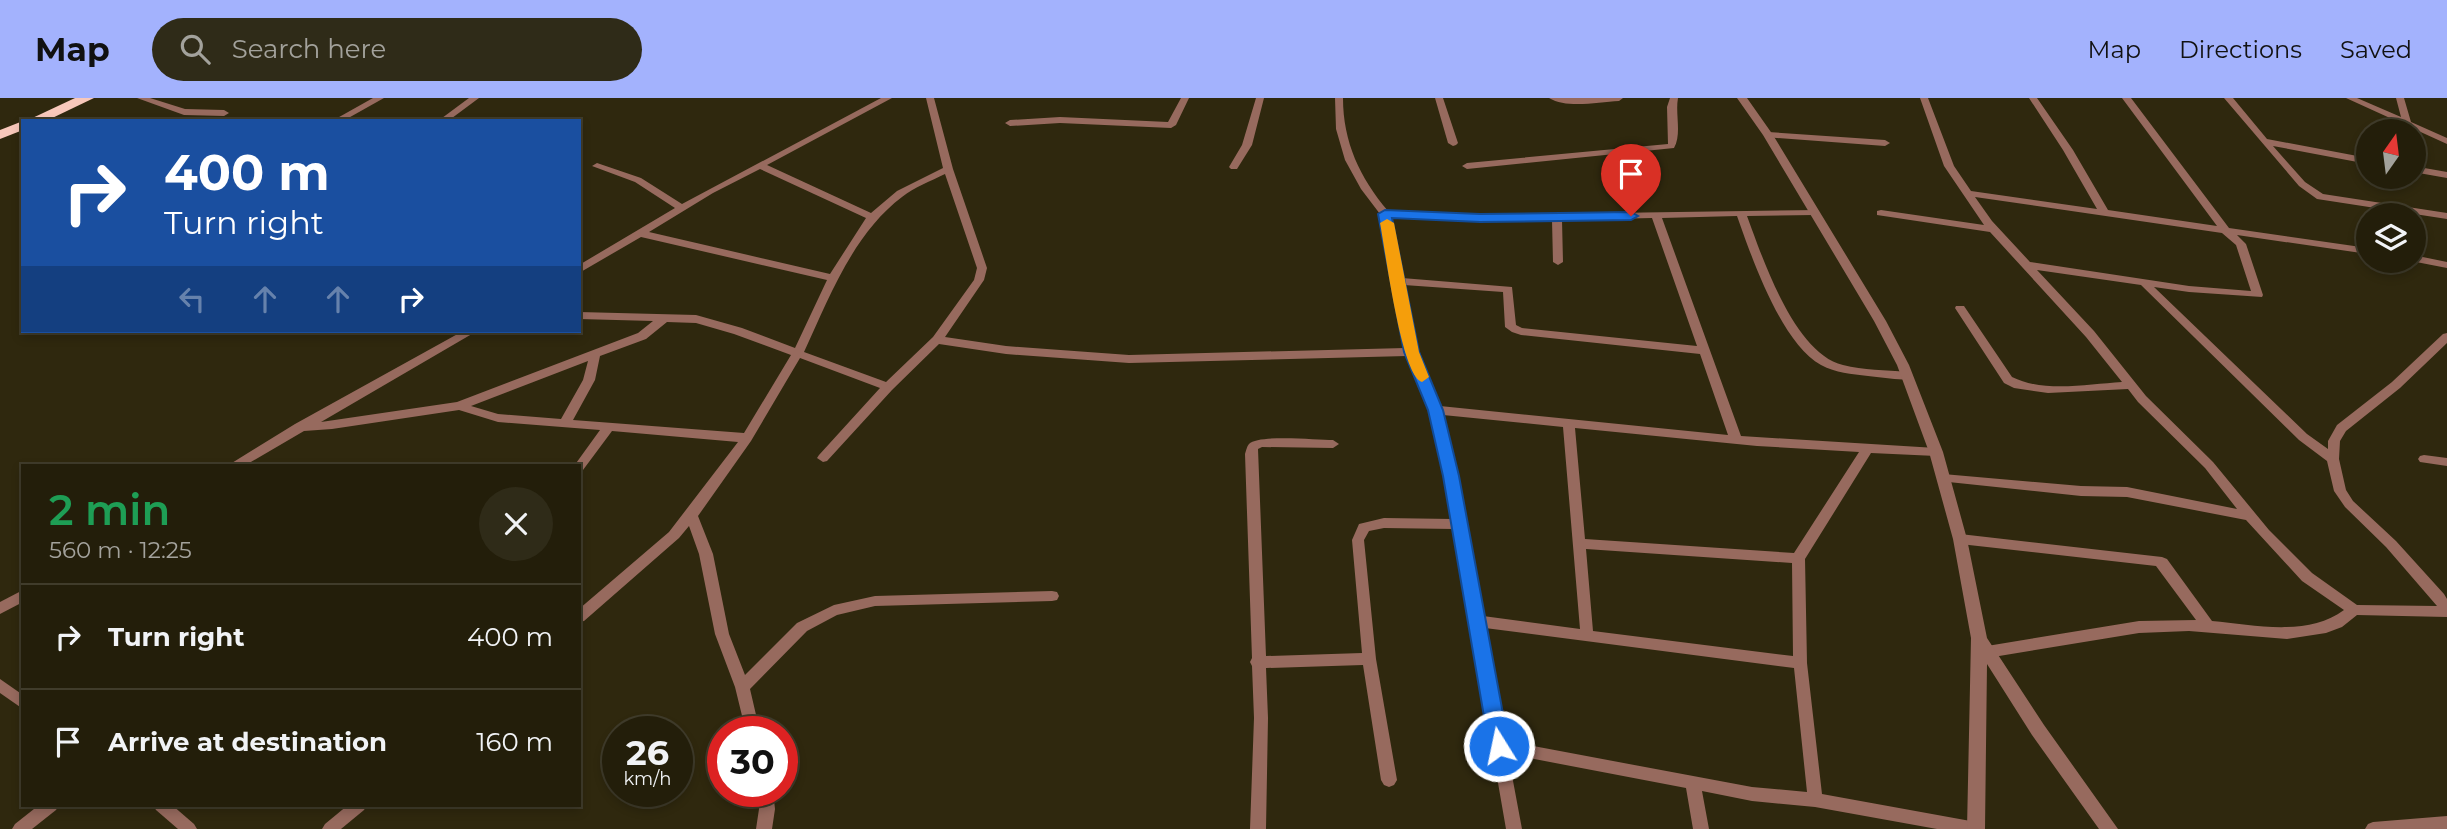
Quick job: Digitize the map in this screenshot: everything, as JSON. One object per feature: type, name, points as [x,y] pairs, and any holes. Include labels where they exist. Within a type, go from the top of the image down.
[{"type":"highway","points":[[38,119],[87,98]]},
{"type":"highway","points":[[0,135],[21,126]]},
{"type":"street","points":[[141,98],[184,112],[224,113]]},
{"type":"street","points":[[340,119],[380,98]]},
{"type":"street","points":[[445,119],[475,98]]},
{"type":"street","points":[[581,269],[759,165],[888,98]]},
{"type":"street","points":[[823,458],[888,387],[937,340],[979,279],[982,268],[948,169],[930,98]]},
{"type":"street","points":[[1010,123],[1060,120],[1168,125],[1173,123],[1185,98]]},
{"type":"street","points":[[1234,167],[1247,145],[1260,98]]},
{"type":"street","points":[[1339,98],[1341,138],[1358,174],[1385,214],[1412,352],[1436,410],[1461,524],[1514,829]]},
{"type":"street","points":[[1439,98],[1453,143]]},
{"type":"street","points":[[1553,98],[1582,101],[1619,98]]},
{"type":"street","points":[[1467,166],[1671,146],[1674,98]]},
{"type":"street","points":[[1499,746],[1752,794],[1815,800],[1976,829],[1983,645],[1960,540],[1936,453],[1907,376],[1862,290],[1768,135],[1742,98]]},
{"type":"street","points":[[1924,98],[1949,166],[1994,229],[2090,334],[2131,385],[2208,465],[2264,533],[2307,577],[2354,610],[2447,611]]},
{"type":"street","points":[[2033,98],[2068,150],[2105,214]]},
{"type":"street","points":[[2028,265],[2143,282],[2158,288],[2258,295],[2241,244],[2225,230],[2126,98]]},
{"type":"street","points":[[2228,98],[2302,184],[2320,197],[2447,216]]},
{"type":"street","points":[[2350,98],[2396,119]]},
{"type":"street","points":[[2400,98],[2406,119]]},
{"type":"street","points":[[2426,132],[2447,141]]},
{"type":"street","points":[[1768,135],[1885,143]]},
{"type":"street","points":[[2264,141],[2356,159]]},
{"type":"street","points":[[759,165],[872,217]]},
{"type":"street","points":[[597,166],[638,180],[682,208]]},
{"type":"street","points":[[581,615],[674,535],[691,515],[747,438],[798,353],[833,278],[872,217],[900,194],[948,169]]},
{"type":"street","points":[[2426,171],[2447,175]]},
{"type":"street","points":[[1966,193],[2356,249]]},
{"type":"street","points":[[1385,214],[1557,218],[1814,212]]},
{"type":"street","points":[[1741,213],[1759,265],[1777,300],[1814,355],[1840,369],[1907,376]]},
{"type":"street","points":[[1881,213],[1994,229]]},
{"type":"street","points":[[1656,215],[1736,440]]},
{"type":"street","points":[[1557,218],[1559,262]]},
{"type":"street","points":[[642,234],[833,278]]},
{"type":"street","points":[[2426,261],[2447,265]]},
{"type":"street","points":[[1399,281],[1508,289],[1511,327],[1517,331],[1660,349],[1703,350]]},
{"type":"street","points":[[2158,288],[2297,431],[2333,459]]},
{"type":"street","points":[[1960,308],[2014,385],[2040,388],[2131,385]]},
{"type":"street","points":[[581,315],[696,319],[738,331],[888,387]]},
{"type":"street","points":[[299,427],[332,425],[459,406],[642,336],[664,318]]},
{"type":"street","points":[[236,464],[467,333]]},
{"type":"street","points":[[2447,337],[2396,385],[2341,428],[2334,441],[2333,459],[2340,491],[2349,504],[2391,544],[2439,598],[2447,611]]},
{"type":"street","points":[[937,340],[1006,350],[1129,359],[1412,352]]},
{"type":"street","points":[[565,423],[589,380],[596,354]]},
{"type":"street","points":[[459,406],[498,418],[747,438]]},
{"type":"street","points":[[1436,410],[1569,426],[1936,453]]},
{"type":"street","points":[[581,464],[610,426]]},
{"type":"street","points":[[1569,426],[1587,635]]},
{"type":"street","points":[[1258,829],[1261,718],[1251,454],[1253,447],[1261,443],[1333,444]]},
{"type":"street","points":[[1815,800],[1800,663],[1798,558],[1867,450]]},
{"type":"street","points":[[2424,459],[2447,462]]},
{"type":"street","points":[[1943,478],[2081,491],[2127,492],[2251,516]]},
{"type":"street","points":[[691,515],[706,554],[722,634],[742,687],[749,716]]},
{"type":"street","points":[[1389,780],[1368,659],[1358,540],[1364,527],[1384,523],[1461,524]]},
{"type":"street","points":[[1960,540],[2157,561],[2162,563],[2208,626]]},
{"type":"street","points":[[1579,544],[1798,558]]},
{"type":"street","points":[[0,609],[21,596]]},
{"type":"street","points":[[742,687],[802,626],[834,610],[875,601],[1052,596]]},
{"type":"street","points":[[581,601],[593,605]]},
{"type":"street","points":[[1983,645],[2159,626],[2208,626],[2287,633],[2326,627],[2337,623],[2354,610]]},
{"type":"street","points":[[1477,621],[1800,663]]},
{"type":"street","points":[[1983,645],[2038,730],[2109,829]]},
{"type":"street","points":[[1257,662],[1368,659]]},
{"type":"street","points":[[0,685],[21,701]]},
{"type":"street","points":[[1693,782],[1701,829]]},
{"type":"street","points":[[20,829],[48,807]]},
{"type":"street","points":[[164,807],[186,828]]},
{"type":"street","points":[[330,829],[357,807]]},
{"type":"street","points":[[764,829],[767,807]]},
{"type":"street","points":[[2373,829],[2447,823]]},
{"type":"slow traffic","points":[[1387,223],[1412,352],[1422,377]]},
{"type":"route","points":[[1499,746],[1451,476],[1436,410],[1412,352],[1385,214],[1480,218],[1631,216]]}]
